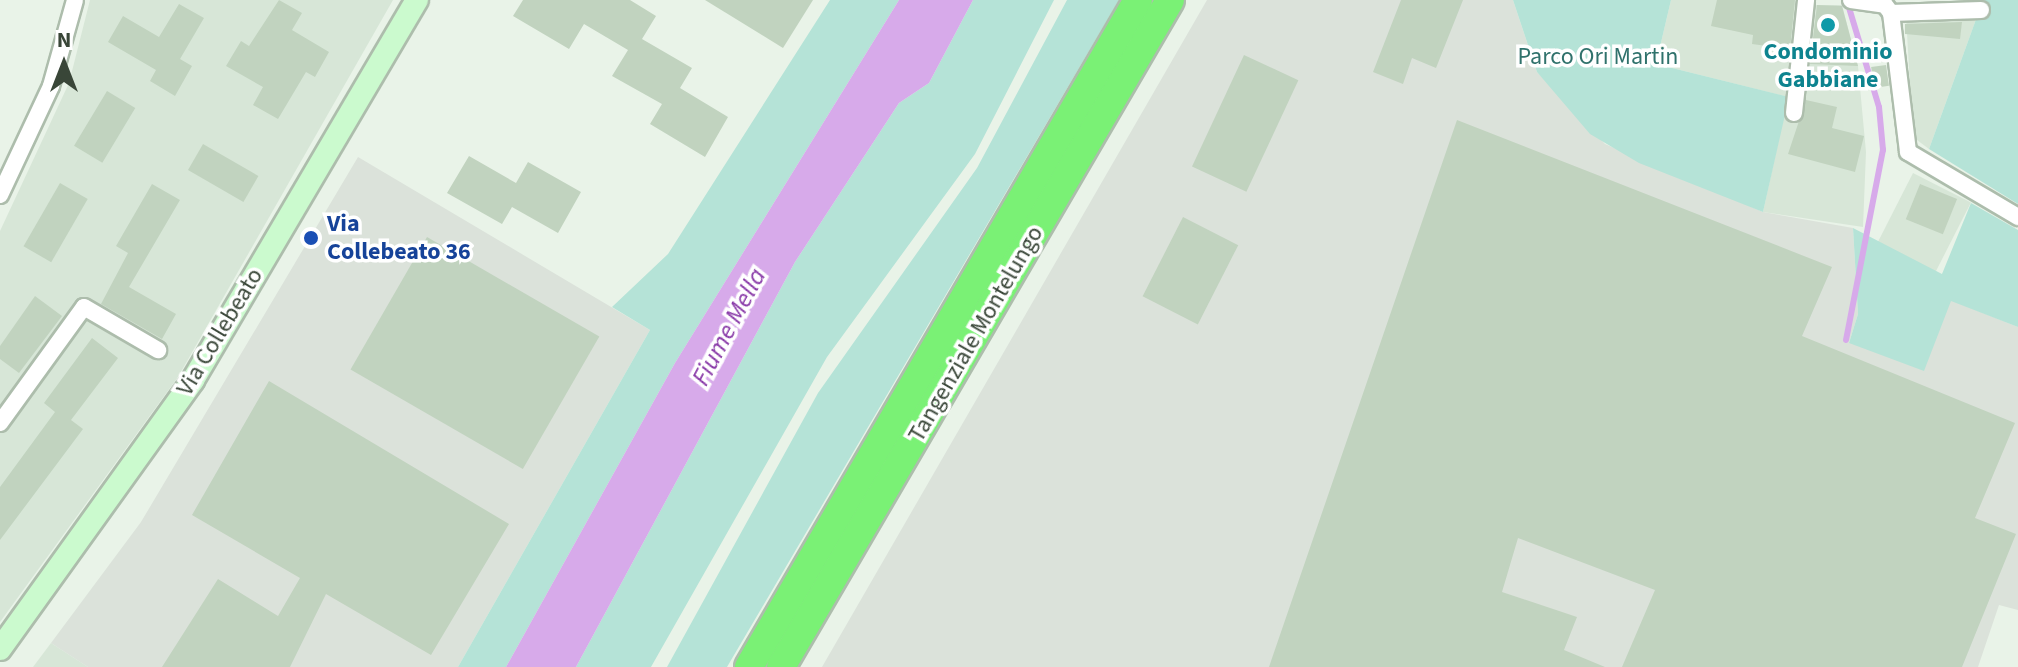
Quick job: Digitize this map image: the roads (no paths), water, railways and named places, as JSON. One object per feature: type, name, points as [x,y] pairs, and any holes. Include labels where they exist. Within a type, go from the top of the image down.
[{"type":"highway","name":"Tangenziale Montelungo","points":[[749,667],[1138,0]]},
{"type":"highway","name":"Tangenziale Montelungo","points":[[781,667],[1170,0]]},
{"type":"street","points":[[0,195],[51,86],[75,0]]},
{"type":"street","name":"Via Collebeato","points":[[0,649],[193,380],[417,0]]},
{"type":"street","points":[[1794,113],[1806,0]]},
{"type":"street","points":[[1854,0],[1885,5],[1891,13],[1908,152],[2018,217]]},
{"type":"street","points":[[1891,13],[1981,10]]},
{"type":"street","points":[[0,423],[84,307],[158,350]]},
{"type":"water","name":"Fiume Mella","points":[[899,0],[973,0],[929,83],[899,103],[795,262],[576,667],[506,667],[675,363]]},
{"type":"waterway","points":[[1846,340],[1883,150],[1879,107],[1848,4]]},
{"type":"place","name":"Condominio Gabbiane","points":[[1828,25]]},
{"type":"place","name":"Via Collebeato 36","points":[[311,238]]},
{"type":"park label","name":"Parco Ori Martin","points":[[1598,57]]}]
